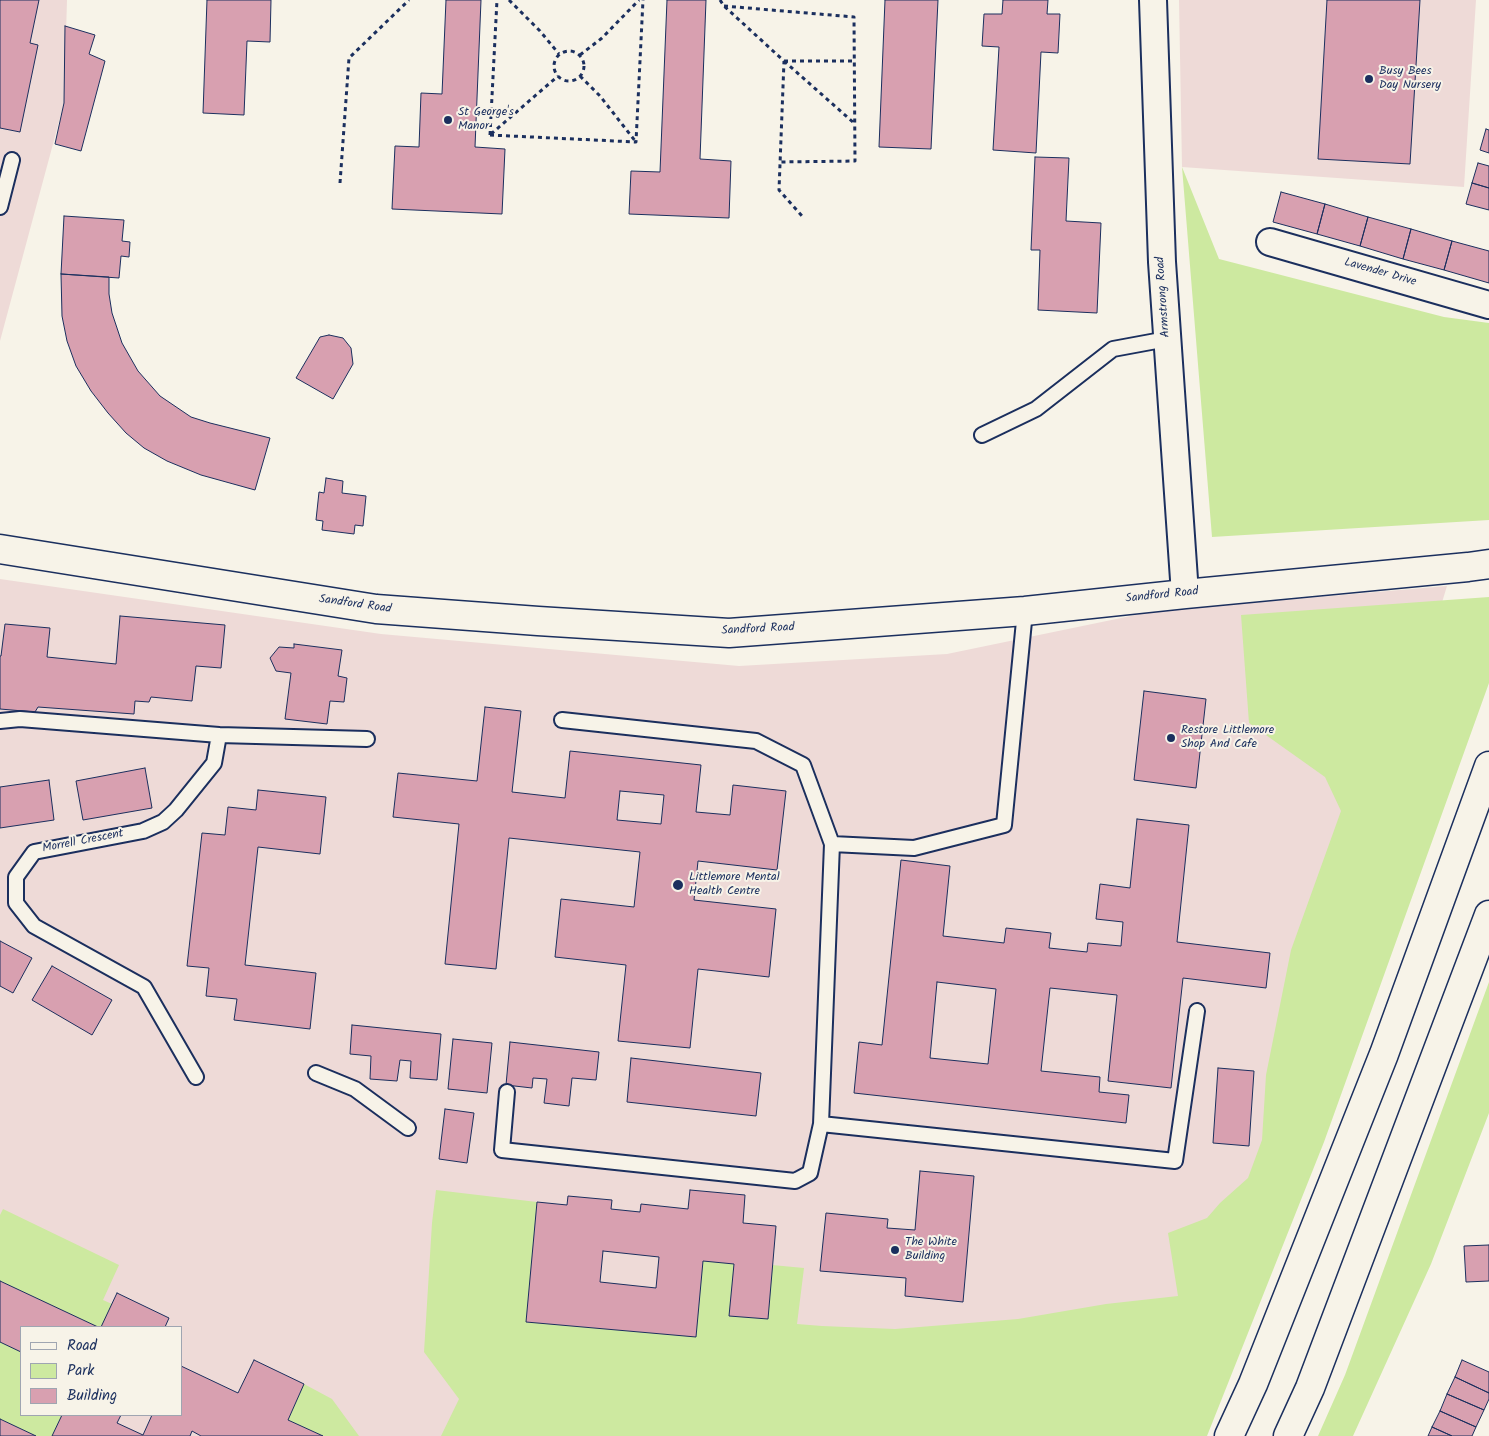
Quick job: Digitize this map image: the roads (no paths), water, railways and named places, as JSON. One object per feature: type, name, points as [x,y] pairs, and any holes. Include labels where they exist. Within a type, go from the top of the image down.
[{"type":"street","name":"Armstrong Road","points":[[1153,0],[1162,262],[1185,594]]},
{"type":"street","name":"Lavender Drive","points":[[1270,242],[1489,305]]},
{"type":"street","name":"Sandford Road","points":[[0,549],[376,609],[730,633],[1025,611],[1478,566]]},
{"type":"street","points":[[1229,1436],[1253,1384],[1384,1054],[1489,766]]},
{"type":"street","points":[[1288,1436],[1310,1388],[1489,915]]},
{"type":"lane","points":[[0,207],[12,160]]},
{"type":"lane","points":[[982,435],[1036,409],[1113,349],[1167,339]]},
{"type":"lane","points":[[832,844],[914,848],[1004,825],[1025,611]]},
{"type":"lane","points":[[0,721],[20,719],[219,735],[367,739]]},
{"type":"lane","points":[[507,1092],[502,1150],[795,1181],[810,1174],[821,1124],[832,844],[803,765],[756,740],[562,720]]},
{"type":"lane","name":"Morrell Crescent","points":[[196,1077],[144,987],[34,926],[16,903],[16,877],[34,852],[143,831],[163,822],[176,810],[214,763],[219,735]]},
{"type":"lane","points":[[821,1124],[1175,1161],[1197,1011]]},
{"type":"lane","points":[[316,1073],[355,1089],[408,1128]]},
{"type":"place","name":"Busy Bees Day Nursery","points":[[1369,79]]},
{"type":"place","name":"St George's Manor","points":[[448,120]]},
{"type":"place","name":"Restore Littlemore Shop And Cafe","points":[[1171,738]]},
{"type":"place","name":"Littlemore Mental Health Centre","points":[[678,885]]},
{"type":"place","name":"The White Building","points":[[895,1250]]}]
